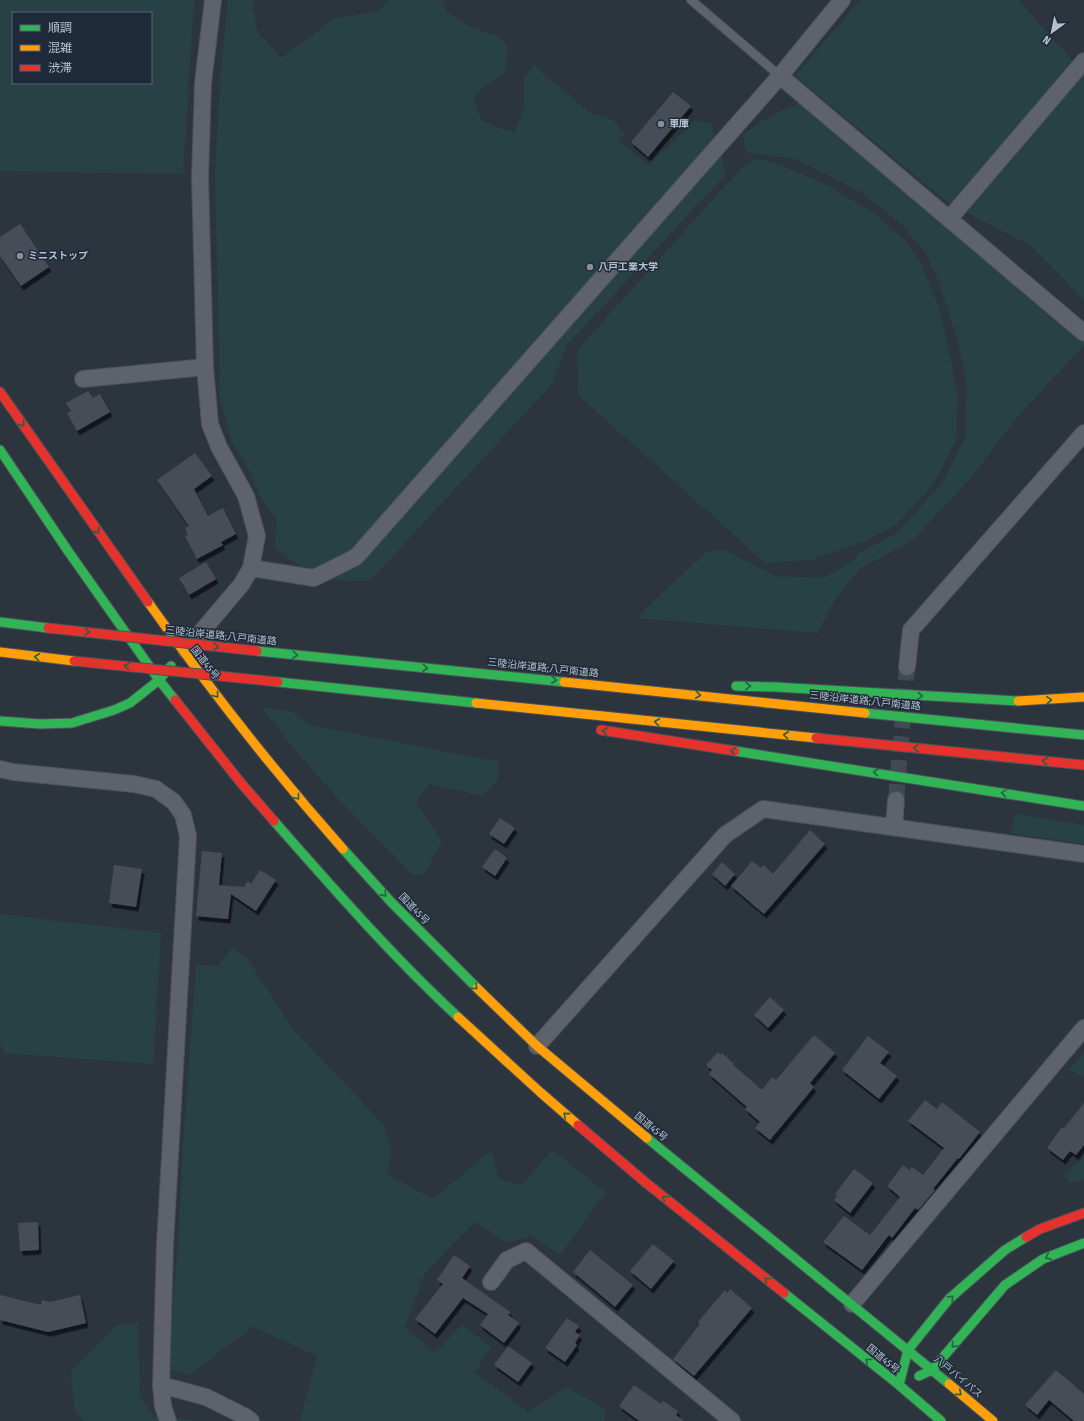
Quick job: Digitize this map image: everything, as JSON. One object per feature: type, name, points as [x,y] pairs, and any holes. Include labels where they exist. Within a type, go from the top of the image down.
[{"type":"main road","name":"国道45号","points":[[0,392],[184,653],[308,810],[392,903],[466,978],[537,1046],[611,1109],[908,1350]]},
{"type":"main road","name":"国道45号","points":[[0,450],[68,551],[159,680],[241,783],[342,898],[427,988],[540,1092],[645,1182],[899,1385]]},
{"type":"main road","name":"三陸沿岸道路;八戸南道路","points":[[0,622],[257,651],[597,684],[1084,735]]},
{"type":"main road","points":[[0,652],[392,696],[1084,765]]},
{"type":"main road","points":[[0,721],[40,724],[72,723],[114,710],[130,703],[159,680],[184,653]]},
{"type":"main road","points":[[597,684],[690,686]]},
{"type":"main road","points":[[728,686],[775,687],[1023,702],[1084,697]]},
{"type":"main road","points":[[392,696],[515,716]]},
{"type":"main road","points":[[592,729],[1084,806]]},
{"type":"main road","points":[[899,1385],[908,1350],[950,1299],[981,1270],[1005,1250],[1040,1229],[1084,1212]]},
{"type":"main road","points":[[899,1385],[932,1370],[1005,1285],[1043,1259],[1084,1243]]},
{"type":"main road","name":"八戸バイパス","points":[[908,1350],[993,1421]]},
{"type":"main road","points":[[899,1385],[941,1421]]},
{"type":"street","points":[[184,653],[241,585],[251,568],[257,536],[246,496],[219,447],[210,424],[205,367],[200,177],[203,83],[213,0]]},
{"type":"street","points":[[251,568],[314,578],[356,558],[780,76],[842,0]]},
{"type":"street","points":[[949,219],[1084,61]]},
{"type":"street","points":[[780,76],[1084,333]]},
{"type":"street","points":[[83,379],[205,367]]},
{"type":"street","points":[[907,667],[911,630],[1084,433]]},
{"type":"street","points":[[0,769],[13,772],[134,784],[156,789],[174,802],[183,815],[188,836],[165,1245],[161,1385],[163,1406],[168,1421]]},
{"type":"street","points":[[894,827],[896,800]]},
{"type":"street","points":[[537,1046],[725,835],[764,809],[1084,854]]},
{"type":"street","points":[[852,1304],[1084,1028]]},
{"type":"street","points":[[491,1282],[507,1260],[526,1251],[732,1421]]},
{"type":"street","points":[[161,1385],[206,1397],[246,1417],[250,1421]]},
{"type":"lane","points":[[691,0],[780,76]]},
{"type":"green space","points":[[0,0],[194,0],[183,174],[0,171]]},
{"type":"green space","points":[[228,0],[254,0],[253,5],[257,31],[281,58],[334,19],[377,11],[389,0],[442,0],[447,12],[468,26],[497,36],[508,47],[505,72],[473,96],[482,121],[515,133],[524,107],[524,78],[534,65],[590,113],[612,119],[625,134],[619,141],[649,165],[694,121],[711,123],[726,174],[567,345],[552,384],[370,581],[325,580],[292,561],[275,548],[277,520],[263,502],[247,467],[231,440],[220,399],[215,173],[220,79]]},
{"type":"green space","points":[[860,0],[1018,0],[1084,73],[1084,300],[1032,247],[947,202],[795,76]]},
{"type":"green space","points":[[801,103],[1084,340],[1084,345],[1017,417],[970,479],[913,540],[858,570],[836,598],[818,633],[636,618],[707,551],[724,550],[776,576],[823,578],[854,560],[857,554],[897,533],[943,482],[965,437],[967,384],[957,339],[939,282],[925,252],[902,225],[861,192],[796,159],[746,152],[743,134],[773,114]]},
{"type":"green space","points":[[760,159],[782,165],[831,187],[875,214],[905,240],[922,265],[939,307],[958,398],[956,440],[933,485],[897,524],[863,542],[811,560],[765,563],[578,395],[577,350],[745,164]]},
{"type":"green space","points":[[262,707],[291,711],[311,725],[499,762],[498,779],[483,796],[429,784],[416,802],[442,842],[424,874],[412,875],[333,793],[288,742]]},
{"type":"green space","points":[[1016,814],[1084,825],[1084,844],[1010,833]]},
{"type":"green space","points":[[0,914],[161,933],[153,1064],[4,1053],[0,1043]]},
{"type":"green space","points":[[232,948],[247,958],[293,1029],[383,1124],[392,1151],[387,1174],[433,1199],[492,1149],[498,1178],[522,1185],[552,1150],[606,1192],[560,1255],[531,1236],[507,1243],[475,1222],[425,1273],[405,1327],[435,1353],[462,1325],[491,1347],[475,1372],[528,1412],[567,1387],[606,1409],[604,1421],[300,1421],[317,1356],[253,1327],[189,1375],[168,1369],[178,1245],[183,1144],[196,965],[218,966]]},
{"type":"green space","points":[[1084,1052],[1084,1077],[1069,1070]]},
{"type":"green space","points":[[1084,1157],[1084,1179],[1071,1183],[1063,1175]]},
{"type":"green space","points":[[138,1322],[140,1398],[154,1416],[199,1421],[84,1421],[74,1408],[71,1371],[116,1326]]},
{"type":"building","name":"車庫","points":[[673,92],[691,106],[648,157],[631,142]]},
{"type":"building","points":[[20,224],[49,267],[21,286],[0,256],[0,237]]},
{"type":"building","points":[[88,391],[93,398],[100,394],[110,412],[77,431],[67,413],[71,411],[66,403]]},
{"type":"building","points":[[195,453],[212,476],[194,489],[208,516],[223,508],[236,534],[221,542],[223,545],[197,559],[185,536],[188,535],[185,528],[189,526],[157,480]]},
{"type":"building","points":[[206,562],[216,579],[189,595],[179,578]]},
{"type":"building","points":[[500,818],[515,828],[504,844],[489,834]]},
{"type":"building","points":[[810,830],[825,844],[764,914],[731,886],[752,861],[761,868],[763,865],[773,874]]},
{"type":"building","points":[[495,849],[507,858],[495,876],[482,867]]},
{"type":"building","points":[[202,851],[222,853],[219,885],[244,887],[248,881],[251,884],[260,870],[276,880],[256,911],[231,894],[228,919],[196,916]]},
{"type":"building","points":[[722,862],[735,874],[725,886],[712,874]]},
{"type":"building","points":[[114,865],[142,869],[136,907],[109,903]]},
{"type":"building","points":[[770,997],[784,1010],[768,1028],[754,1015]]},
{"type":"building","points":[[814,1035],[835,1053],[810,1083],[814,1087],[770,1140],[755,1128],[760,1122],[745,1109],[747,1107],[709,1074],[712,1070],[706,1065],[718,1052],[721,1055],[722,1053],[734,1064],[733,1065],[762,1090],[772,1077],[776,1080]]},
{"type":"building","points":[[868,1036],[889,1052],[880,1063],[897,1076],[879,1099],[842,1070]]},
{"type":"building","points":[[925,1100],[937,1109],[942,1102],[980,1132],[933,1189],[935,1190],[918,1210],[915,1208],[892,1238],[889,1235],[862,1270],[823,1242],[844,1216],[870,1235],[900,1197],[887,1186],[903,1165],[909,1170],[912,1167],[923,1175],[944,1148],[908,1121]]},
{"type":"building","points":[[1084,1103],[1084,1145],[1076,1155],[1070,1151],[1063,1160],[1047,1148],[1062,1127],[1064,1128]]},
{"type":"building","points":[[854,1169],[873,1183],[850,1213],[834,1200],[837,1196],[835,1194]]},
{"type":"building","points":[[38,1222],[39,1250],[20,1251],[18,1223]]},
{"type":"building","points":[[653,1244],[674,1261],[651,1289],[630,1271]]},
{"type":"building","points":[[590,1250],[633,1285],[615,1307],[573,1272]]},
{"type":"building","points":[[454,1255],[470,1266],[462,1278],[510,1312],[508,1315],[519,1323],[504,1343],[480,1325],[488,1314],[463,1298],[435,1334],[415,1319],[443,1284],[437,1280]]},
{"type":"building","points":[[730,1289],[752,1308],[694,1376],[673,1359],[700,1324],[698,1322],[725,1290],[727,1293]]},
{"type":"building","points":[[0,1295],[41,1305],[42,1300],[50,1302],[80,1295],[86,1323],[48,1332],[0,1320]]},
{"type":"building","points":[[567,1318],[579,1326],[575,1332],[580,1335],[575,1343],[577,1345],[565,1362],[545,1348]]},
{"type":"building","points":[[508,1346],[532,1363],[518,1382],[494,1365]]},
{"type":"building","points":[[1056,1370],[1084,1394],[1084,1421],[1074,1421],[1049,1400],[1037,1415],[1025,1405]]},
{"type":"building","points":[[634,1385],[661,1404],[663,1401],[678,1411],[676,1415],[684,1421],[639,1421],[619,1406]]},
{"type":"tunnel","points":[[896,800],[907,667]]},
{"type":"traffic: fast","points":[[0,450],[68,551],[159,680],[175,700]]},
{"type":"traffic: fast","points":[[0,622],[48,628]]},
{"type":"traffic: fast","points":[[257,651],[564,682]]},
{"type":"traffic: fast","points":[[0,721],[40,724],[72,723],[114,710],[130,703],[159,680],[171,666]]},
{"type":"traffic: fast","points":[[278,682],[476,703]]},
{"type":"traffic: fast","points":[[736,686],[1018,701]]},
{"type":"traffic: fast","points":[[865,713],[1084,735]]},
{"type":"traffic: fast","points":[[735,751],[1084,806]]},
{"type":"traffic: fast","points":[[274,821],[386,946],[458,1017]]},
{"type":"traffic: fast","points":[[343,849],[392,903],[477,988]]},
{"type":"traffic: fast","points":[[647,1138],[949,1384]]},
{"type":"traffic: fast","points":[[899,1385],[908,1350],[949,1299],[1005,1250],[1026,1237]]},
{"type":"traffic: fast","points":[[919,1376],[932,1370],[1005,1285],[1043,1259],[1084,1243]]},
{"type":"traffic: fast","points":[[784,1293],[899,1385],[941,1421]]},
{"type":"traffic: slow","points":[[148,602],[242,728],[343,849]]},
{"type":"traffic: slow","points":[[0,652],[74,661]]},
{"type":"traffic: slow","points":[[564,682],[865,713]]},
{"type":"traffic: slow","points":[[1018,701],[1084,697]]},
{"type":"traffic: slow","points":[[476,703],[816,738]]},
{"type":"traffic: slow","points":[[477,988],[537,1046],[647,1138]]},
{"type":"traffic: slow","points":[[458,1017],[578,1125]]},
{"type":"traffic: slow","points":[[949,1384],[993,1421]]},
{"type":"traffic: jam","points":[[0,392],[148,602]]},
{"type":"traffic: jam","points":[[48,628],[257,651]]},
{"type":"traffic: jam","points":[[74,661],[278,682]]},
{"type":"traffic: jam","points":[[175,700],[241,783],[274,821]]},
{"type":"traffic: jam","points":[[601,730],[735,751]]},
{"type":"traffic: jam","points":[[816,738],[1084,765]]},
{"type":"traffic: jam","points":[[578,1125],[645,1182],[784,1293]]},
{"type":"traffic: jam","points":[[1026,1237],[1040,1229],[1084,1213]]},
{"type":"place","name":"車庫","points":[[661,124]]},
{"type":"place","name":"ミニストップ","points":[[20,256]]},
{"type":"place","name":"八戸工業大学","points":[[590,267]]}]
